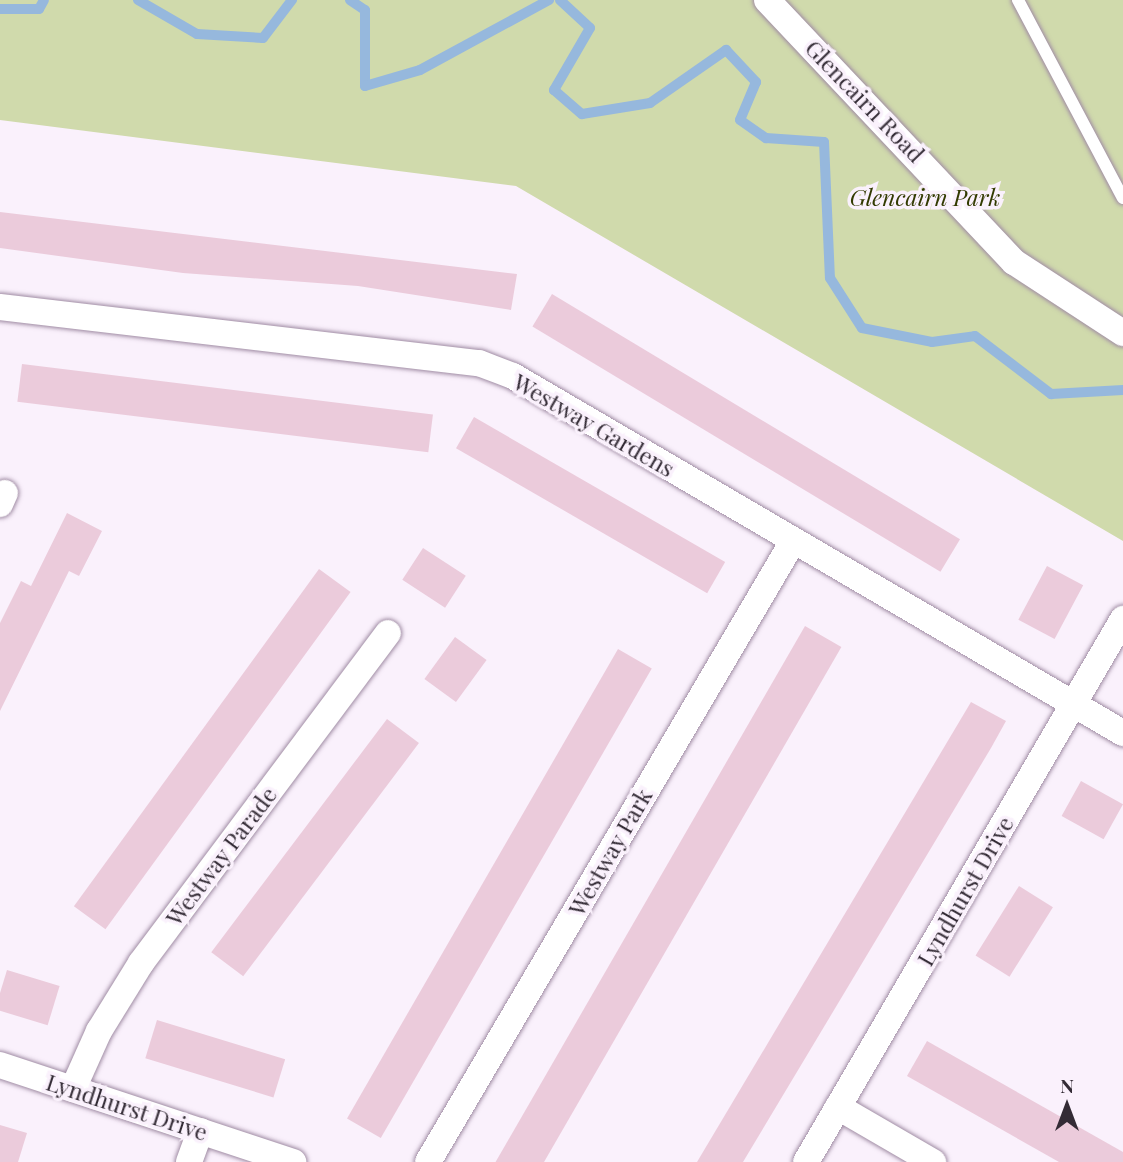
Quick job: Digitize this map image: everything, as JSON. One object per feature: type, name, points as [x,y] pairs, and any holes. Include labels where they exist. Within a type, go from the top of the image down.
[{"type":"street","name":"Glencairn Road","points":[[767,0],[1014,262],[1123,333]]},
{"type":"street","name":"Westway Gardens","points":[[0,307],[479,363],[513,376],[1123,733]]},
{"type":"street","name":"Westway Park","points":[[428,1162],[793,541]]},
{"type":"street","name":"Lyndhurst Drive","points":[[806,1162],[1123,619]]},
{"type":"street","name":"Westway Parade","points":[[73,1089],[99,1031],[141,963],[388,634]]},
{"type":"street","name":"Lyndhurst Drive","points":[[0,1065],[293,1162]]},
{"type":"street","points":[[838,1107],[933,1162]]},
{"type":"street","points":[[189,1162],[200,1130]]},
{"type":"lane","points":[[1018,0],[1123,198]]},
{"type":"green space","name":"Glencairn Park","points":[[0,0],[1123,0],[1123,541],[516,186],[0,120]]},
{"type":"building","points":[[0,212],[517,274],[511,310],[358,286],[183,273],[0,248]]},
{"type":"building","points":[[552,294],[960,539],[940,572],[532,327]]},
{"type":"building","points":[[22,364],[433,414],[428,452],[17,402]]},
{"type":"building","points":[[474,417],[725,562],[707,593],[456,448]]},
{"type":"building","points":[[67,513],[102,531],[79,576],[69,571],[0,711],[0,623],[21,581],[31,586]]},
{"type":"building","points":[[423,548],[466,576],[445,608],[402,580]]},
{"type":"building","points":[[1047,566],[1083,585],[1055,639],[1018,620]]},
{"type":"building","points":[[319,569],[351,592],[105,929],[74,906]]},
{"type":"building","points":[[805,626],[841,647],[544,1162],[496,1162]]},
{"type":"building","points":[[455,637],[487,660],[456,702],[424,679]]},
{"type":"building","points":[[618,649],[652,668],[381,1138],[347,1118]]},
{"type":"building","points":[[971,702],[1006,721],[991,748],[743,1162],[697,1162]]},
{"type":"building","points":[[387,719],[419,743],[243,976],[211,952]]},
{"type":"building","points":[[1081,781],[1123,804],[1104,839],[1062,816]]},
{"type":"building","points":[[1019,886],[1053,907],[1009,977],[976,956]]},
{"type":"building","points":[[7,970],[60,986],[48,1025],[0,1011],[0,993]]},
{"type":"building","points":[[157,1020],[285,1059],[273,1097],[145,1058]]},
{"type":"building","points":[[927,1041],[1123,1152],[1123,1162],[1059,1162],[907,1076]]},
{"type":"building","points":[[0,1125],[27,1133],[18,1162],[0,1162]]},
{"type":"waterway","points":[[0,9],[39,9],[44,0]]},
{"type":"waterway","points":[[138,0],[197,34],[263,38],[292,0]]},
{"type":"waterway","points":[[350,0],[365,10],[365,86],[420,70],[549,0]]},
{"type":"waterway","points":[[560,0],[590,28],[554,90],[582,114],[650,103],[726,50],[756,82],[740,120],[766,138],[824,142],[830,278],[862,328],[932,342],[975,336],[1051,394],[1123,390]]}]
